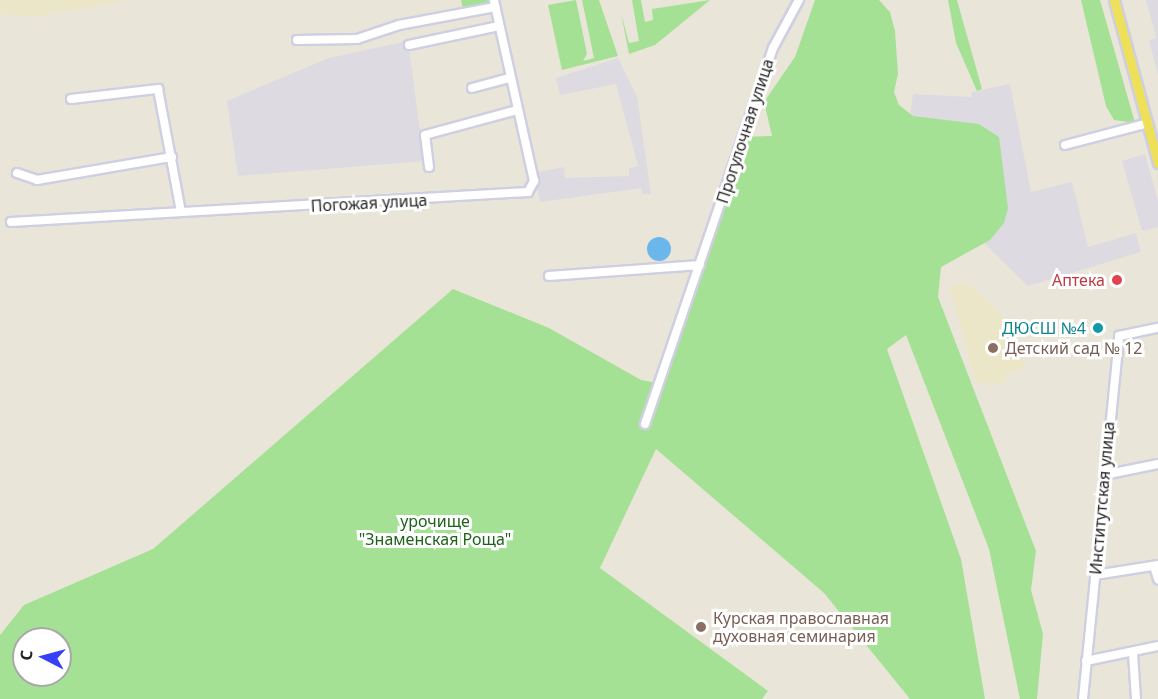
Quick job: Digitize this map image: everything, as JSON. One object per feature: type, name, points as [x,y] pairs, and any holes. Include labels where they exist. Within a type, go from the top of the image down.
[{"type":"main road","points":[[1114,0],[1158,163]]},
{"type":"street","name":"Прогулочная улица","points":[[645,424],[772,48],[799,0]]},
{"type":"street","points":[[297,40],[357,39],[399,25],[495,4]]},
{"type":"street","name":"Погожая улица","points":[[11,222],[528,192],[534,181],[495,4]]},
{"type":"street","points":[[409,45],[499,26]]},
{"type":"street","points":[[472,88],[510,78]]},
{"type":"street","points":[[71,99],[158,89],[181,212]]},
{"type":"street","points":[[429,167],[425,135],[517,110]]},
{"type":"street","points":[[1065,146],[1148,123]]},
{"type":"street","points":[[17,173],[38,180],[172,157]]},
{"type":"street","points":[[549,276],[700,265]]},
{"type":"street","name":"Институтская улица","points":[[1083,699],[1119,336],[1158,330]]},
{"type":"street","points":[[1104,475],[1158,464]]},
{"type":"street","points":[[1095,575],[1156,566],[1158,579]]},
{"type":"street","points":[[1086,661],[1158,646]]},
{"type":"street","points":[[1132,653],[1136,699]]},
{"type":"shaded area","points":[[0,0],[129,0],[34,17],[0,14]]},
{"type":"shaded area","points":[[1146,0],[1158,0],[1158,75],[1149,41],[1156,37]]},
{"type":"shaded area","points":[[408,41],[424,161],[238,176],[227,101],[329,58]]},
{"type":"shaded area","points":[[618,58],[637,96],[651,194],[642,194],[642,188],[540,202],[534,173],[564,167],[565,178],[629,176],[629,169],[638,166],[616,84],[560,95],[556,78]]},
{"type":"shaded area","points":[[1010,84],[1031,192],[1072,182],[1088,247],[1136,233],[1141,252],[1028,286],[983,242],[997,137],[984,127],[910,117],[913,94],[971,97],[972,92]]},
{"type":"shaded area","points":[[1145,154],[1158,201],[1158,227],[1142,231],[1122,161]]},
{"type":"shaded area","name":"Детский сад № 12","points":[[957,283],[967,283],[1005,317],[1009,334],[1016,333],[1025,368],[1006,375],[1006,383],[976,383],[950,288]]},
{"type":"green space","points":[[461,0],[490,0],[490,4],[463,9]]},
{"type":"green space","points":[[576,0],[587,54],[583,61],[594,58],[582,0],[599,0],[618,56],[562,70],[548,5]]},
{"type":"green space","points":[[632,0],[641,0],[645,22],[653,20],[652,9],[710,0],[655,45],[629,54],[621,13],[629,43],[639,41]]},
{"type":"green space","name":"урочище \"Знаменская Роща\"","points":[[815,0],[879,0],[890,12],[895,31],[898,74],[894,92],[899,105],[913,116],[979,124],[999,137],[1008,208],[1004,223],[990,240],[941,267],[938,297],[1036,551],[1031,590],[1043,634],[1037,699],[1020,699],[989,549],[906,335],[887,349],[961,559],[985,699],[910,699],[824,593],[656,449],[600,568],[768,691],[762,699],[0,699],[0,635],[24,605],[153,549],[453,289],[549,328],[641,380],[658,383],[740,137],[772,136],[764,102],[795,57]]},
{"type":"green space","points":[[948,0],[957,0],[982,89],[977,91],[956,43]]},
{"type":"green space","points":[[1081,0],[1100,0],[1135,123],[1114,120],[1106,106]]},
{"type":"water","points":[[659,237],[667,241],[671,249],[667,257],[659,261],[651,257],[647,249],[651,241]]},
{"type":"place","name":"Аптека","points":[[1117,280]]},
{"type":"place","name":"ДЮСШ №4","points":[[1098,328]]},
{"type":"place","name":"Детский сад № 12","points":[[993,348]]},
{"type":"place","name":"Курская православная духовная семинария","points":[[701,627]]}]
